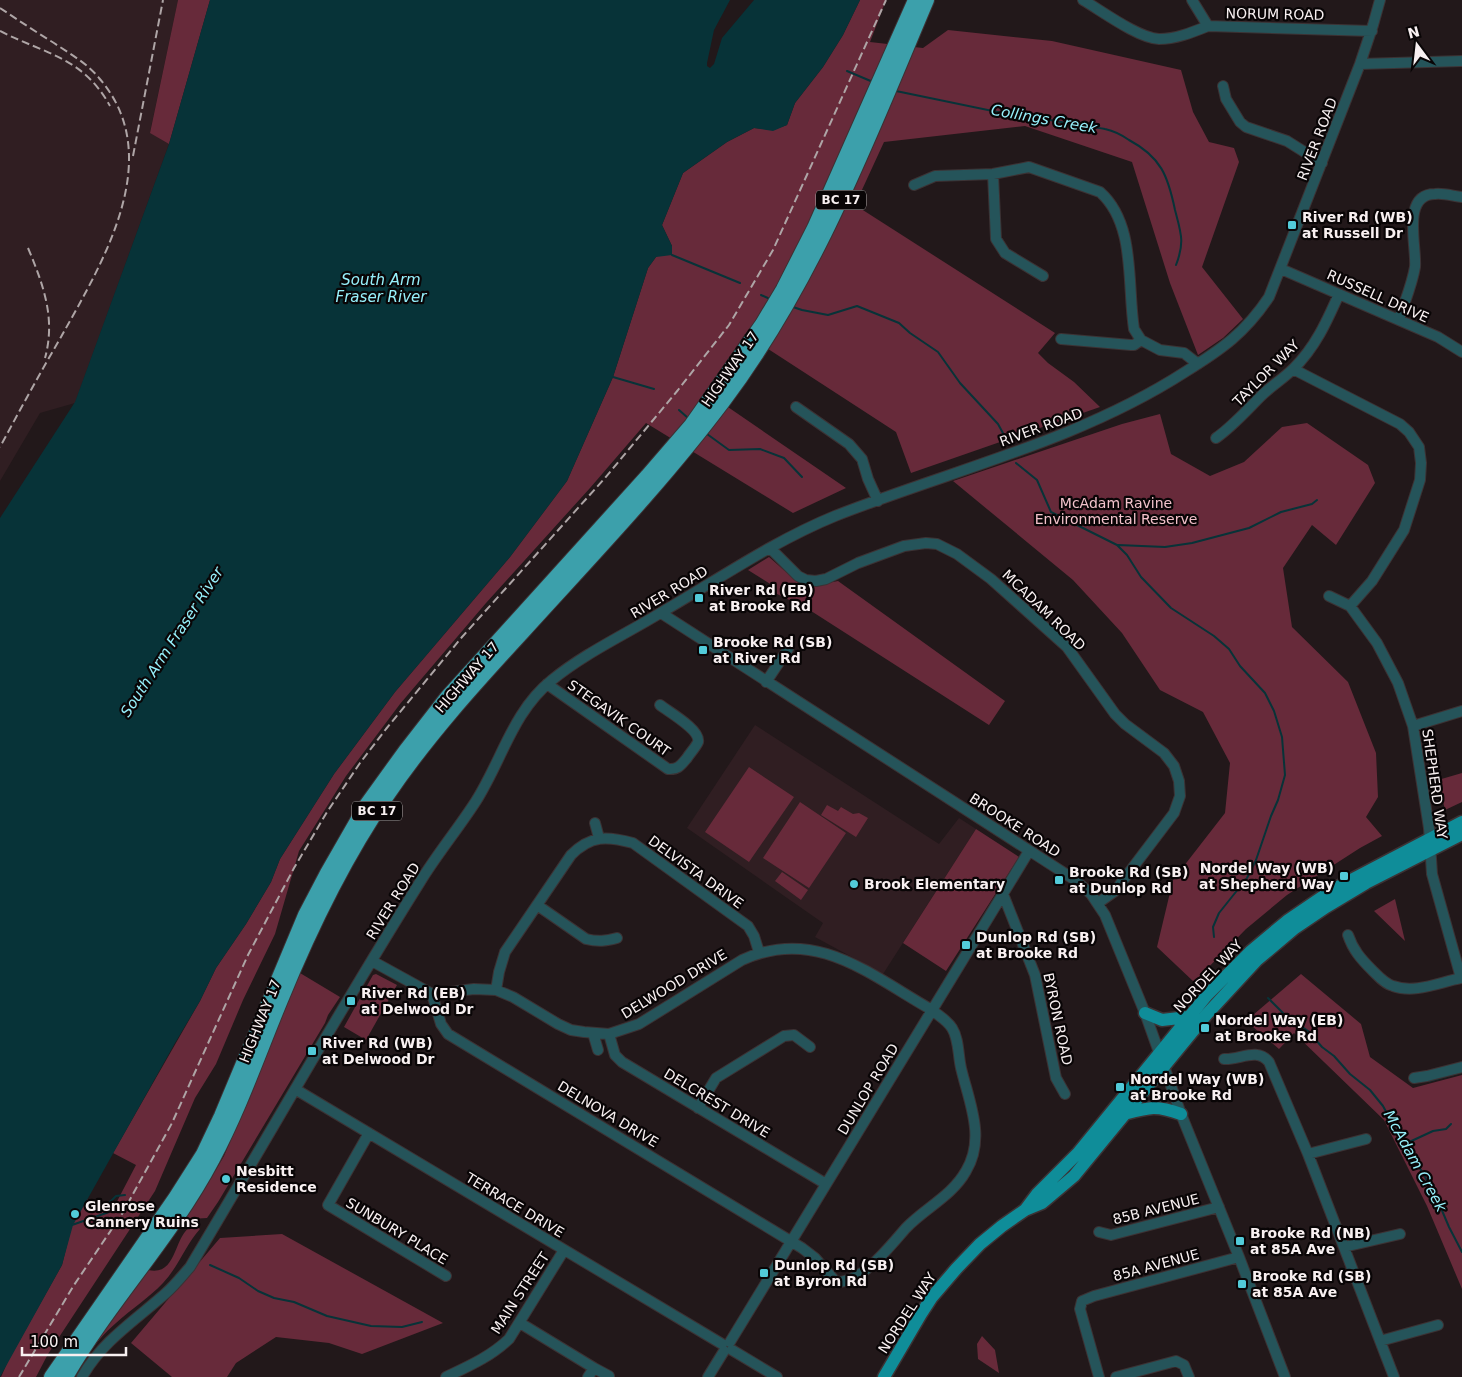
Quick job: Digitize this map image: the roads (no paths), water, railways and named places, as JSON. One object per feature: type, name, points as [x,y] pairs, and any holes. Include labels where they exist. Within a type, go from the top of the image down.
[{"type":"highway","name":"HIGHWAY 17","points":[[895,61],[915,0]]},
{"type":"highway","name":"HIGHWAY 17","points":[[51,1377],[150,1246],[203,1154],[221,1116],[305,915],[366,805],[447,697],[737,383],[767,328],[826,232],[895,61],[927,0]]},
{"type":"highway","name":"HIGHWAY 17","points":[[66,1377],[128,1276]]},
{"type":"main road","name":"NORDEL WAY","points":[[1026,1210],[1037,1194],[1078,1152],[1162,1059],[1241,976],[1280,941],[1311,916],[1430,845],[1462,822]]},
{"type":"main road","name":"NORDEL WAY","points":[[884,1377],[921,1314],[944,1282],[980,1244],[1026,1210],[1042,1203],[1074,1176],[1124,1114],[1188,1017],[1234,967],[1287,921],[1334,890],[1430,845],[1462,834]]},
{"type":"main road","points":[[1145,1013],[1162,1020],[1188,1017]]},
{"type":"main road","points":[[1124,1114],[1145,1108],[1158,1107],[1181,1114]]},
{"type":"street","points":[[1083,0],[1134,30],[1158,39],[1184,36],[1208,26]]},
{"type":"street","name":"NORUM ROAD","points":[[1192,0],[1208,26],[1372,30]]},
{"type":"street","name":"RIVER ROAD","points":[[82,1377],[100,1352],[115,1336],[168,1292],[190,1267],[422,879],[477,798],[523,710],[536,694],[568,668],[770,548],[832,517],[1078,429],[1121,410],[1164,386],[1238,336],[1256,317],[1269,297],[1360,64],[1380,0]]},
{"type":"street","points":[[1360,64],[1462,61]]},
{"type":"street","points":[[1223,86],[1226,99],[1240,122],[1246,127],[1287,141],[1322,163]]},
{"type":"street","points":[[914,185],[935,176],[993,174],[1029,167],[1100,192],[1109,200],[1125,233],[1134,329],[1141,340],[1160,350],[1184,353],[1198,364]]},
{"type":"street","points":[[993,174],[996,239],[1005,253],[1042,276]]},
{"type":"street","points":[[1399,320],[1415,268],[1413,225],[1415,207],[1422,199],[1434,194],[1462,197]]},
{"type":"street","name":"RUSSELL DRIVE","points":[[1280,268],[1438,337],[1462,352]]},
{"type":"street","name":"TAYLOR WAY","points":[[1216,438],[1229,429],[1272,385],[1293,369],[1303,358],[1325,326],[1339,294]]},
{"type":"street","points":[[1061,339],[1131,345],[1141,340]]},
{"type":"street","points":[[1293,369],[1400,424],[1409,432],[1419,447],[1420,480],[1404,530],[1372,581],[1350,606]]},
{"type":"street","points":[[796,407],[849,444],[862,459],[868,479],[878,501]]},
{"type":"street","name":"MCADAM ROAD","points":[[770,548],[798,576],[806,580],[816,581],[826,579],[904,546],[926,543],[937,544],[957,554],[990,578],[1067,647],[1114,714],[1164,753],[1174,766],[1179,781],[1180,796],[1174,813],[1115,891],[1098,903]]},
{"type":"street","name":"SHEPHERD WAY","points":[[1329,596],[1350,606],[1377,642],[1398,683],[1413,726],[1423,785],[1430,861],[1462,978]]},
{"type":"street","name":"BROOKE ROAD","points":[[661,613],[1081,884],[1098,903],[1145,1013],[1181,1114],[1285,1377]]},
{"type":"street","points":[[766,682],[788,649]]},
{"type":"street","name":"STEGAVIK COURT","points":[[547,684],[668,769],[673,770],[681,766],[698,743],[698,738],[694,730],[660,705]]},
{"type":"street","points":[[1413,726],[1462,711]]},
{"type":"street","points":[[496,990],[505,952],[571,855],[585,844],[599,838],[596,823]]},
{"type":"street","name":"DELVISTA DRIVE","points":[[599,838],[633,843],[748,926],[754,936],[759,952]]},
{"type":"street","name":"DUNLOP ROAD","points":[[708,1377],[1029,850]]},
{"type":"street","name":"BYRON ROAD","points":[[1003,894],[1035,975],[1056,1078],[1065,1094]]},
{"type":"street","points":[[537,905],[586,939],[604,941],[617,938]]},
{"type":"street","points":[[1348,935],[1352,949],[1392,990],[1416,988],[1462,978]]},
{"type":"street","name":"DELWOOD DRIVE","points":[[432,994],[474,989],[496,990],[513,997],[571,1030],[609,1034],[639,1024],[742,960],[759,952],[790,947],[807,948],[835,956],[932,1010]]},
{"type":"street","points":[[372,961],[432,994]]},
{"type":"street","name":"DELNOVA DRIVE","points":[[432,994],[441,1024],[448,1034],[792,1241],[815,1258],[836,1282],[846,1282],[874,1262],[917,1217],[948,1193],[967,1170],[975,1147],[976,1128],[974,1113],[961,1069],[955,1035],[946,1021],[932,1010]]},
{"type":"street","points":[[593,1033],[598,1050]]},
{"type":"street","name":"DELCREST DRIVE","points":[[609,1034],[615,1055],[622,1062],[826,1184]]},
{"type":"street","points":[[698,1108],[716,1078],[784,1036],[794,1034],[810,1047]]},
{"type":"street","points":[[1224,1058],[1236,1058],[1255,1054],[1269,1062],[1308,1154],[1394,1377]]},
{"type":"street","points":[[1414,1078],[1462,1067]]},
{"type":"street","name":"TERRACE DRIVE","points":[[295,1089],[777,1377]]},
{"type":"street","name":"SUNBURY PLACE","points":[[369,1133],[328,1205],[446,1276]]},
{"type":"street","points":[[1308,1154],[1366,1139]]},
{"type":"street","name":"85B AVENUE","points":[[1099,1232],[1111,1235],[1219,1207]]},
{"type":"street","points":[[1344,1247],[1400,1234]]},
{"type":"street","name":"MAIN STREET","points":[[446,1377],[497,1351],[509,1339],[564,1250]]},
{"type":"street","name":"85A AVENUE","points":[[1099,1377],[1080,1309],[1082,1301],[1094,1296],[1239,1257]]},
{"type":"street","points":[[520,1323],[591,1372],[609,1376]]},
{"type":"street","points":[[1380,1341],[1438,1325]]},
{"type":"street","points":[[1116,1377],[1176,1361],[1184,1365],[1189,1377]]},
{"type":"water","name":"South Arm Fraser River","points":[[210,0],[730,0],[714,30],[707,63],[707,66],[710,68],[714,64],[722,38],[754,0],[860,0],[843,35],[823,67],[795,103],[787,125],[773,131],[754,128],[727,142],[683,173],[662,225],[672,246],[672,255],[656,257],[648,268],[613,377],[567,481],[510,557],[395,692],[334,774],[280,859],[271,882],[246,924],[216,968],[200,1001],[73,1225],[62,1265],[0,1377],[0,518],[75,402],[169,144]]},
{"type":"waterway","name":"Collings Creek","points":[[847,71],[873,82]]},
{"type":"waterway","name":"Collings Creek","points":[[896,91],[1022,117],[1105,129],[1121,135],[1140,146],[1156,161],[1166,177],[1181,238],[1176,265]]},
{"type":"waterway","name":"McAdam Creek","points":[[672,255],[740,283]]},
{"type":"waterway","name":"McAdam Creek","points":[[761,295],[770,299]]},
{"type":"waterway","name":"McAdam Creek","points":[[793,307],[828,315],[857,306],[899,323],[938,352],[960,383],[998,424],[1009,444]]},
{"type":"waterway","points":[[613,377],[654,389]]},
{"type":"waterway","points":[[679,410],[688,418]]},
{"type":"waterway","points":[[707,434],[729,450],[760,449],[784,458],[802,477]]},
{"type":"waterway","name":"McAdam Creek","points":[[1016,463],[1037,480],[1051,512],[1117,545],[1127,555],[1141,577],[1171,608],[1214,636],[1229,649],[1240,666],[1265,693],[1274,711],[1282,737],[1285,775],[1256,860],[1247,878],[1219,913],[1213,927],[1214,937]]},
{"type":"waterway","points":[[1118,545],[1165,547],[1192,543],[1249,528],[1281,512],[1312,504],[1317,500]]},
{"type":"waterway","name":"McAdam Creek","points":[[1268,998],[1285,1015],[1308,1031],[1350,1074],[1370,1090],[1383,1106],[1435,1194],[1462,1252]]},
{"type":"waterway","points":[[1429,1081],[1462,1072]]},
{"type":"waterway","points":[[1405,1144],[1433,1131],[1446,1129],[1451,1124]]},
{"type":"waterway","points":[[72,1225],[109,1212],[109,1203],[116,1196],[125,1195]]},
{"type":"waterway","points":[[210,1265],[239,1278],[258,1291],[274,1298],[294,1302],[327,1316],[371,1326],[402,1327],[422,1322]]},
{"type":"railway","points":[[133,156],[163,0]]},
{"type":"railway","points":[[19,1377],[74,1285],[122,1214],[172,1123],[248,955],[294,868],[327,812],[386,729],[462,637],[605,478],[729,325],[773,250],[886,0]]},
{"type":"railway","points":[[0,8],[78,59],[99,78],[119,109],[128,141],[128,175],[121,209],[109,243],[77,308],[0,447]]},
{"type":"railway","points":[[0,31],[62,59],[75,67],[88,77],[110,106]]},
{"type":"railway","points":[[28,248],[39,275],[46,302],[49,329],[45,358]]},
{"type":"place","name":"River Rd (WB) at Russell Dr","points":[[1292,225]]},
{"type":"place","name":"River Rd (EB) at Brooke Rd","points":[[699,598]]},
{"type":"place","name":"Brooke Rd (SB) at River Rd","points":[[703,650]]},
{"type":"place","name":"Nordel Way (WB) at Shepherd Way","points":[[1344,876]]},
{"type":"place","name":"Brooke Rd (SB) at Dunlop Rd","points":[[1059,880]]},
{"type":"place","name":"Brook Elementary","points":[[854,884]]},
{"type":"place","name":"Dunlop Rd (SB) at Brooke Rd","points":[[966,945]]},
{"type":"place","name":"River Rd (EB) at Delwood Dr","points":[[351,1001]]},
{"type":"place","name":"Nordel Way (EB) at Brooke Rd","points":[[1205,1028]]},
{"type":"place","name":"River Rd (WB) at Delwood Dr","points":[[312,1051]]},
{"type":"place","name":"Nordel Way (WB) at Brooke Rd","points":[[1120,1087]]},
{"type":"place","name":"Nesbitt Residence","points":[[226,1179]]},
{"type":"place","name":"Glenrose Cannery Ruins","points":[[75,1214]]},
{"type":"place","name":"Brooke Rd (NB) at 85A Ave","points":[[1240,1241]]},
{"type":"place","name":"Dunlop Rd (SB) at Byron Rd","points":[[764,1273]]},
{"type":"place","name":"Brooke Rd (SB) at 85A Ave","points":[[1242,1284]]},
{"type":"park label","name":"McAdam Ravine Environmental Reserve","points":[[1116,512]]}]
